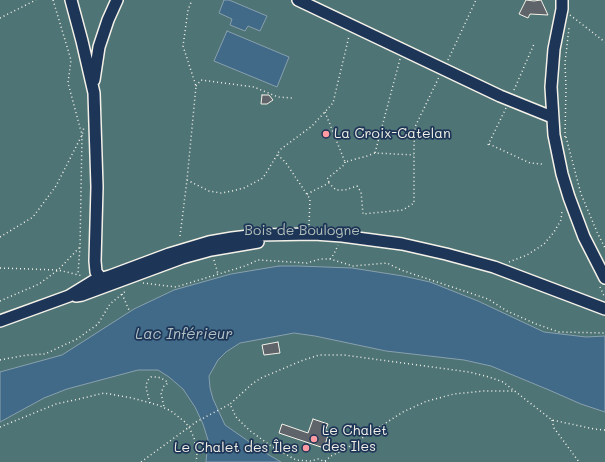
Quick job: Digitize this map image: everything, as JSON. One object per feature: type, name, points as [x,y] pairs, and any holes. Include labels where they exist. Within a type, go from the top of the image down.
[{"type":"street","points":[[71,0],[94,93]]},
{"type":"street","points":[[118,0],[108,20],[99,47],[96,60],[94,93],[97,180],[95,257],[98,274],[103,278],[169,254],[209,242],[257,235],[290,234],[342,236],[402,244],[494,267],[605,309]]},
{"type":"street","points":[[298,0],[402,50],[524,106],[552,117]]},
{"type":"street","points":[[566,10],[554,49],[551,79],[552,117],[555,139],[562,174],[569,197],[584,237],[605,278]]},
{"type":"street","points":[[69,296],[82,296],[182,258],[211,250],[254,242],[301,240],[339,242],[419,254],[474,268],[605,316]]},
{"type":"street","points":[[0,321],[69,296],[98,274]]},
{"type":"path","points":[[0,18],[36,0]]},
{"type":"path","points":[[54,0],[71,60],[68,83],[82,135],[80,247],[78,274]]},
{"type":"path","points":[[180,236],[196,86],[183,46],[188,10],[192,0]]},
{"type":"path","points":[[325,112],[346,164],[327,179],[329,183],[336,190],[345,190],[357,186],[361,192],[363,214],[403,210],[414,203],[415,127],[476,0]]},
{"type":"path","points":[[566,10],[605,42]]},
{"type":"path","points":[[570,23],[565,63],[566,137],[581,194],[596,232],[605,248]]},
{"type":"path","points":[[187,180],[209,191],[221,193],[244,188],[263,178],[281,148],[312,126],[333,103],[350,33],[354,27]]},
{"type":"path","points":[[374,153],[402,50]]},
{"type":"path","points":[[196,86],[201,80],[254,87],[278,97],[292,98]]},
{"type":"path","points":[[0,237],[33,217],[56,186],[82,135],[86,121]]},
{"type":"path","points":[[555,139],[566,137]]},
{"type":"path","points":[[489,144],[530,163],[542,164]]},
{"type":"path","points":[[345,162],[374,153],[414,155]]},
{"type":"path","points":[[278,154],[286,163],[310,200],[309,225]]},
{"type":"path","points":[[307,194],[329,183]]},
{"type":"path","points":[[508,262],[527,255],[544,244],[554,232],[561,220],[562,211]]},
{"type":"path","points":[[330,259],[339,242]]},
{"type":"path","points":[[0,302],[39,284],[58,270],[80,247]]},
{"type":"path","points":[[142,283],[176,287],[245,266],[258,260],[307,262],[320,259],[330,259],[354,266],[387,263],[401,270],[488,299],[507,311],[559,332],[605,333]]},
{"type":"path","points":[[0,268],[58,270],[85,276],[98,274]]},
{"type":"path","points":[[0,360],[27,355],[45,354],[77,339],[98,324],[110,304],[132,286]]},
{"type":"path","points":[[122,294],[129,310]]},
{"type":"path","points":[[141,462],[196,422],[230,404],[261,378],[319,355],[344,355],[489,376],[503,382],[552,420],[605,430]]},
{"type":"path","points":[[150,403],[146,388],[147,381],[151,377],[161,379],[168,384],[164,386],[161,393],[164,408]]},
{"type":"path","points":[[230,404],[236,417],[249,430],[271,446],[296,461],[318,459],[326,462],[331,456],[345,449],[403,412],[427,401],[454,394],[484,391],[515,391]]},
{"type":"path","points":[[0,427],[56,404],[104,393],[150,403],[171,411],[189,427],[194,438],[197,454],[196,462]]},
{"type":"path","points":[[552,420],[554,428],[579,462]]},
{"type":"green space","name":"Bois de Boulogne","points":[[0,0],[605,0],[605,462],[0,462]]},
{"type":"water","points":[[224,0],[229,0],[267,16],[260,31],[248,26],[245,31],[230,25],[232,19],[219,13]]},
{"type":"water","points":[[227,31],[289,57],[277,87],[214,61]]},
{"type":"water","name":"Lac Inférieur","points":[[279,266],[352,268],[403,276],[430,282],[478,301],[544,332],[586,337],[605,336],[605,412],[581,404],[491,366],[464,360],[386,351],[294,333],[240,343],[226,352],[218,360],[209,376],[213,399],[225,425],[281,462],[206,462],[208,440],[203,424],[195,407],[183,389],[158,370],[138,370],[67,389],[44,398],[0,422],[0,372],[62,355],[134,309],[174,290],[231,274]]},
{"type":"building","points":[[526,0],[541,0],[548,15],[530,14],[528,18],[519,14]]},
{"type":"building","points":[[262,95],[269,95],[273,100],[267,104],[261,104]]},
{"type":"building","points":[[278,342],[280,353],[264,355],[262,345]]},
{"type":"building","points":[[313,419],[328,424],[325,431],[329,432],[324,448],[279,433],[282,424],[308,433]]},
{"type":"place","name":"La Croix-Catelan","points":[[326,134]]},
{"type":"place","name":"Le Chalet des Iles","points":[[314,439]]},
{"type":"place","name":"Le Chalet des Îles","points":[[306,448]]}]
